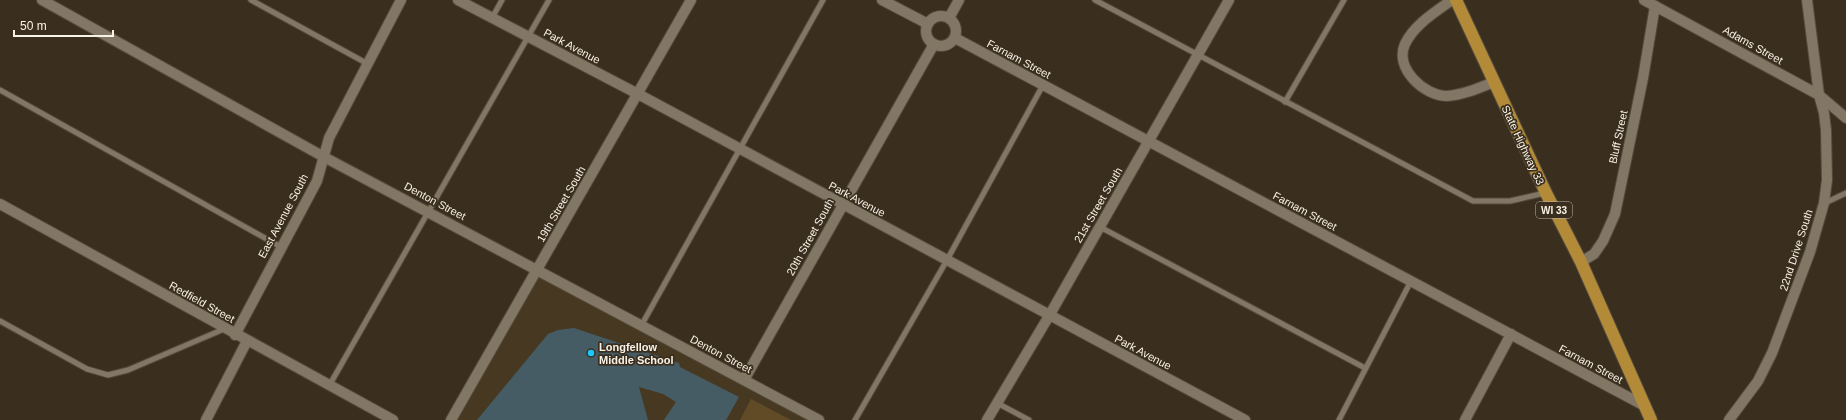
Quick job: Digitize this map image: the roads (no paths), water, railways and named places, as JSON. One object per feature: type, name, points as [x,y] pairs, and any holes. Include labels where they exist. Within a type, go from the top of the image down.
[{"type":"main road","name":"State Highway 33","points":[[1456,0],[1546,193],[1581,262],[1652,420]]},
{"type":"street","name":"Denton Street","points":[[42,0],[324,157],[819,420]]},
{"type":"street","name":"East Avenue South","points":[[235,335],[316,181],[329,138],[401,0]]},
{"type":"street","name":"Park Avenue","points":[[458,0],[638,94],[1245,420]]},
{"type":"street","name":"19th Street South","points":[[451,420],[691,0]]},
{"type":"street","points":[[882,0],[928,24]]},
{"type":"street","points":[[949,18],[959,0]]},
{"type":"street","name":"21st Street South","points":[[987,420],[1049,316],[1229,0]]},
{"type":"street","points":[[1452,0],[1418,26],[1408,38],[1402,54],[1408,72],[1428,90],[1446,96],[1456,95],[1494,82]]},
{"type":"street","name":"Adams Street","points":[[1644,0],[1819,95],[1846,118]]},
{"type":"street","name":"22nd Drive South","points":[[1729,420],[1758,381],[1772,354],[1810,252],[1824,203],[1827,180],[1826,130],[1824,113],[1819,95],[1807,0]]},
{"type":"street","name":"Bluff Street","points":[[1581,262],[1594,254],[1603,241],[1615,214],[1643,78],[1654,6]]},
{"type":"street","points":[[945,16],[949,18],[953,21],[957,29],[955,38],[948,45],[938,46],[928,37],[926,28],[935,17],[945,16]]},
{"type":"street","name":"Farnam Street","points":[[955,38],[1645,406]]},
{"type":"street","name":"20th Street South","points":[[744,380],[842,204],[934,44]]},
{"type":"street","name":"Redfield Street","points":[[0,204],[224,329],[393,420]]},
{"type":"street","points":[[1465,420],[1511,334]]},
{"type":"street","points":[[206,420],[248,341]]},
{"type":"lane","points":[[251,0],[368,64]]},
{"type":"lane","points":[[492,18],[502,0]]},
{"type":"lane","points":[[329,386],[548,0]]},
{"type":"lane","points":[[641,326],[823,0]]},
{"type":"lane","points":[[1095,0],[1473,201],[1510,201],[1546,193]]},
{"type":"lane","points":[[1285,102],[1344,0]]},
{"type":"lane","points":[[855,420],[947,260],[1043,85]]},
{"type":"lane","points":[[0,90],[281,247]]},
{"type":"lane","points":[[1824,203],[1846,193]]},
{"type":"lane","points":[[1100,227],[1365,368]]},
{"type":"lane","points":[[1339,420],[1411,281]]},
{"type":"lane","points":[[0,321],[87,369],[108,375],[128,370],[224,329]]},
{"type":"lane","points":[[996,403],[1029,420]]},
{"type":"place","name":"Longfellow Middle School","points":[[591,353]]}]
